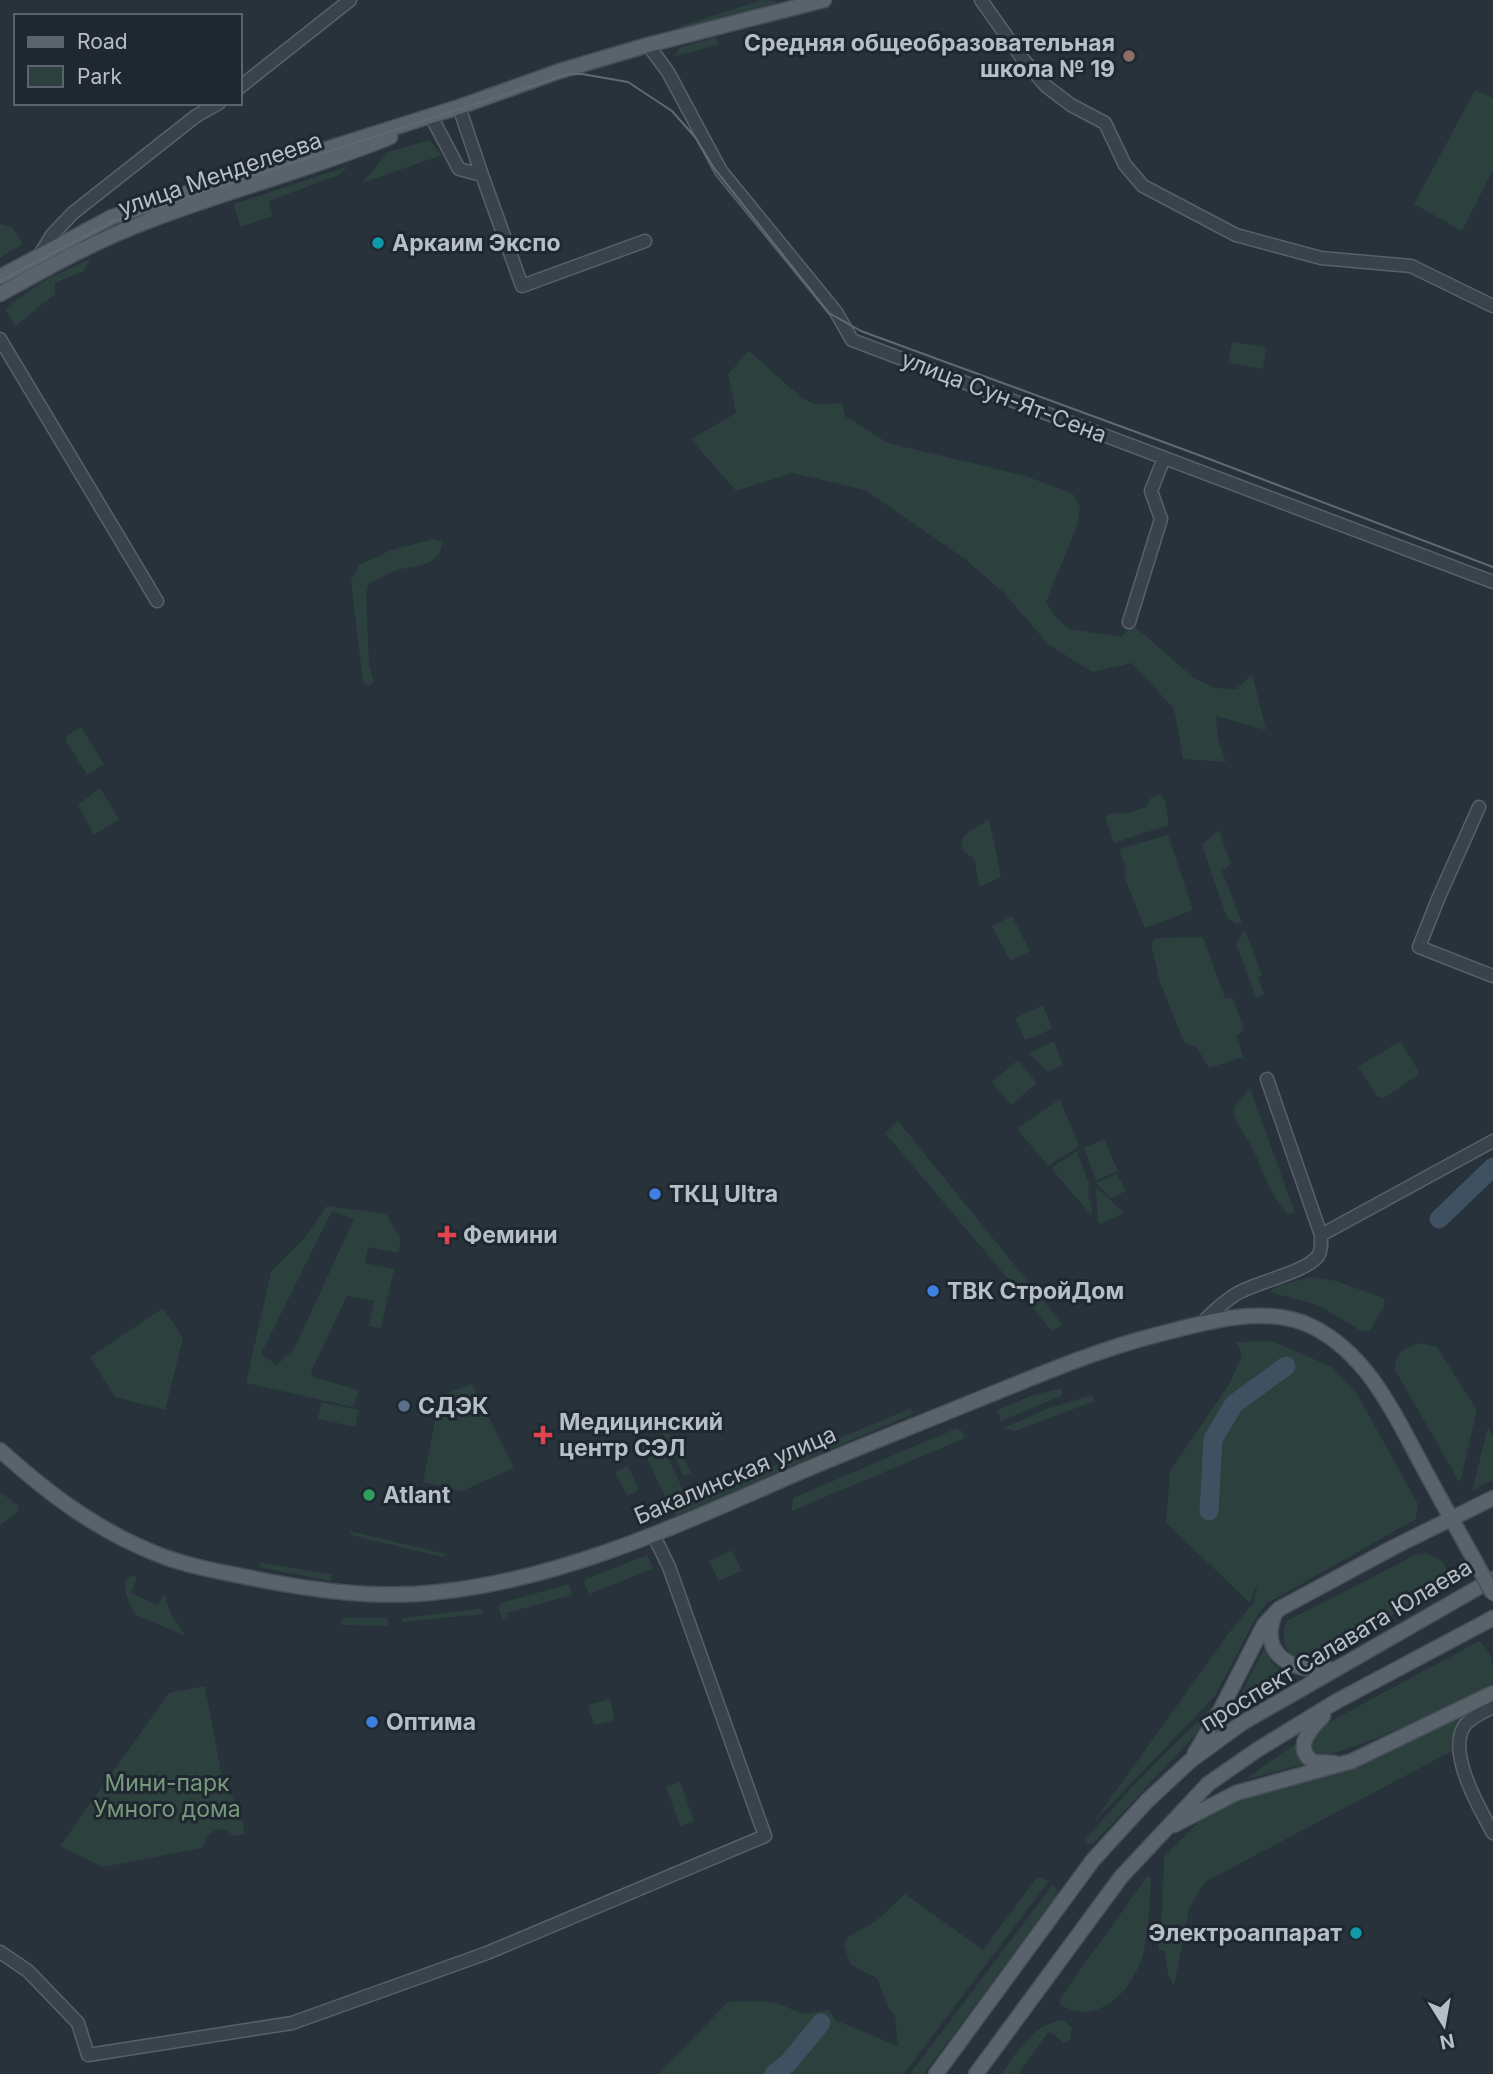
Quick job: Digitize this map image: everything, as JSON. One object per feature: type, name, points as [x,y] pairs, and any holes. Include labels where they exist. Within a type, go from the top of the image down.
[{"type":"main road","name":"улица Менделеева","points":[[0,294],[112,217],[459,107],[560,71],[648,45],[824,0]]},
{"type":"main road","name":"улица Менделеева","points":[[0,277],[86,247],[145,222],[353,153],[459,107]]},
{"type":"main road","name":"Бакалинская улица","points":[[0,1450],[54,1497],[134,1544],[165,1557],[306,1589],[390,1595],[449,1591],[525,1577],[654,1536],[794,1474],[1125,1343],[1200,1325],[1255,1316],[1281,1317],[1309,1325],[1338,1341],[1364,1369],[1389,1404],[1493,1594]]},
{"type":"main road","points":[[1190,1761],[1220,1711],[1264,1625],[1279,1609],[1493,1498]]},
{"type":"main road","name":"проспект Салавата Юлаева","points":[[936,2074],[1093,1860],[1147,1801],[1190,1761],[1242,1723],[1493,1578]]},
{"type":"main road","points":[[1279,1609],[1271,1627],[1272,1642],[1279,1655],[1310,1671],[1334,1668]]},
{"type":"main road","points":[[976,2074],[1121,1877],[1208,1784],[1258,1749],[1337,1701],[1493,1618]]},
{"type":"main road","points":[[1163,1831],[1236,1793],[1353,1761],[1493,1693]]},
{"type":"main road","points":[[1337,1701],[1307,1733],[1304,1751],[1313,1762],[1353,1761]]},
{"type":"street","points":[[242,85],[350,0]]},
{"type":"street","points":[[981,0],[1022,58],[1046,86],[1071,105],[1105,123],[1125,165],[1143,186],[1236,235],[1321,258],[1411,266],[1493,306]]},
{"type":"street","name":"улица Сун-Ят-Сена","points":[[648,45],[668,72],[721,171],[836,312],[852,340],[1493,582]]},
{"type":"street","points":[[40,264],[52,234],[73,213],[196,116],[215,105]]},
{"type":"street","points":[[459,107],[522,286],[645,241]]},
{"type":"street","points":[[432,120],[459,169],[482,175]]},
{"type":"street","points":[[0,339],[157,601]]},
{"type":"street","points":[[1129,622],[1161,519],[1151,491],[1164,458]]},
{"type":"street","points":[[1479,807],[1419,947],[1493,976]]},
{"type":"street","points":[[1200,1325],[1239,1292],[1310,1264],[1321,1250],[1321,1235],[1267,1079]]},
{"type":"street","points":[[1321,1235],[1493,1141]]},
{"type":"street","points":[[0,1952],[28,1971],[78,2023],[88,2055],[135,2048],[292,2023],[487,1953],[765,1836],[672,1577],[654,1536]]},
{"type":"street","points":[[1493,1707],[1466,1724],[1458,1739],[1458,1752],[1476,1801],[1493,1833]]},
{"type":"green space","points":[[762,0],[778,1],[681,29],[681,26]]},
{"type":"green space","points":[[716,37],[718,45],[675,56],[680,47]]},
{"type":"green space","points":[[1475,90],[1493,98],[1493,170],[1462,231],[1414,204]]},
{"type":"green space","points":[[429,140],[442,155],[362,183],[388,152]]},
{"type":"green space","points":[[349,166],[339,175],[269,201],[273,216],[240,227],[234,204]]},
{"type":"green space","points":[[0,224],[12,227],[23,244],[0,258]]},
{"type":"green space","points":[[90,259],[84,271],[55,283],[55,294],[15,326],[6,311],[8,306],[43,281]]},
{"type":"green space","points":[[1232,342],[1266,347],[1263,369],[1228,363]]},
{"type":"green space","points":[[749,351],[801,397],[813,404],[842,403],[845,416],[888,443],[1026,476],[1073,494],[1080,507],[1078,523],[1046,602],[1055,616],[1069,629],[1121,637],[1133,625],[1194,678],[1215,688],[1236,689],[1252,674],[1266,730],[1216,716],[1218,739],[1226,762],[1183,759],[1174,709],[1132,663],[1092,672],[1048,644],[1004,593],[965,559],[865,490],[792,473],[736,491],[691,439],[736,413],[728,374]]},
{"type":"green space","points":[[434,539],[442,542],[437,557],[425,564],[394,571],[369,584],[366,594],[369,665],[374,682],[369,686],[363,683],[351,581],[359,565],[391,550]]},
{"type":"green space","points":[[81,727],[104,764],[87,775],[66,741],[67,736]]},
{"type":"green space","points":[[100,788],[119,819],[94,835],[78,805]]},
{"type":"green space","points":[[1159,794],[1165,800],[1169,825],[1114,843],[1105,817],[1146,807],[1151,798]]},
{"type":"green space","points":[[989,819],[1001,877],[980,887],[974,859],[964,852],[961,841],[966,834]]},
{"type":"green space","points":[[1219,830],[1231,864],[1222,871],[1242,922],[1237,924],[1227,918],[1202,845]]},
{"type":"green space","points":[[1168,835],[1193,910],[1145,928],[1125,879],[1125,865],[1119,849]]},
{"type":"green space","points":[[1012,916],[1030,951],[1010,961],[992,926]]},
{"type":"green space","points":[[1245,930],[1262,975],[1258,977],[1264,994],[1256,997],[1236,944]]},
{"type":"green space","points":[[1203,937],[1225,998],[1233,998],[1244,1030],[1237,1036],[1243,1057],[1209,1068],[1197,1048],[1184,1042],[1160,982],[1151,944],[1156,938]]},
{"type":"green space","points":[[1043,1005],[1052,1029],[1025,1040],[1015,1018]]},
{"type":"green space","points":[[1054,1041],[1063,1065],[1048,1072],[1029,1053]]},
{"type":"green space","points":[[1400,1041],[1418,1070],[1418,1075],[1384,1098],[1378,1097],[1358,1067]]},
{"type":"green space","points":[[1018,1060],[1037,1083],[1011,1105],[992,1082]]},
{"type":"green space","points":[[1250,1088],[1295,1213],[1288,1214],[1275,1197],[1236,1120],[1233,1108]]},
{"type":"green space","points":[[1060,1099],[1079,1146],[1048,1166],[1018,1130]]},
{"type":"green space","points":[[898,1121],[1063,1325],[1052,1331],[885,1133]]},
{"type":"green space","points":[[1104,1139],[1118,1171],[1096,1180],[1084,1148]]},
{"type":"green space","points":[[1077,1151],[1089,1184],[1090,1214],[1051,1168]]},
{"type":"green space","points":[[1117,1174],[1126,1191],[1111,1198],[1096,1183]]},
{"type":"green space","points":[[1096,1187],[1124,1213],[1101,1224],[1098,1222]]},
{"type":"green space","points":[[327,1206],[386,1214],[401,1239],[398,1253],[368,1247],[365,1263],[394,1269],[381,1328],[369,1326],[374,1301],[347,1296],[311,1372],[313,1377],[359,1390],[353,1407],[246,1383],[271,1272],[303,1240]],"holes":[[[332,1211],[354,1219],[294,1349],[277,1365],[261,1354]]]},
{"type":"green space","points":[[1311,1277],[1336,1281],[1384,1298],[1385,1305],[1370,1330],[1363,1332],[1318,1305],[1269,1292],[1277,1286]]},
{"type":"green space","points":[[163,1308],[183,1338],[165,1410],[115,1397],[90,1357]]},
{"type":"green space","points":[[1272,1341],[1332,1367],[1356,1392],[1418,1504],[1416,1519],[1266,1604],[1215,1696],[1093,1823],[1228,1634],[1254,1602],[1258,1581],[1250,1603],[1166,1523],[1170,1471],[1230,1383],[1242,1355],[1236,1342]]},
{"type":"green space","points":[[1420,1343],[1437,1347],[1477,1410],[1460,1483],[1395,1370],[1399,1355]]},
{"type":"green space","points":[[472,1384],[514,1468],[462,1491],[423,1482],[440,1396]]},
{"type":"green space","points":[[1063,1388],[1061,1396],[1001,1421],[997,1410],[1033,1395]]},
{"type":"green space","points":[[1092,1395],[1095,1401],[1015,1431],[1004,1428],[1049,1408]]},
{"type":"green space","points":[[321,1402],[359,1410],[355,1427],[318,1419]]},
{"type":"green space","points":[[911,1408],[913,1414],[675,1516],[672,1509]]},
{"type":"green space","points":[[1488,1427],[1493,1436],[1493,1480],[1472,1491]]},
{"type":"green space","points":[[957,1428],[965,1438],[792,1511],[793,1498]]},
{"type":"green space","points":[[663,1433],[673,1435],[691,1473],[684,1476]]},
{"type":"green space","points":[[658,1436],[686,1496],[669,1505],[642,1448],[645,1442]]},
{"type":"green space","points":[[628,1466],[639,1490],[627,1496],[615,1472]]},
{"type":"green space","points":[[0,1492],[19,1506],[17,1513],[0,1525]]},
{"type":"green space","points":[[349,1531],[446,1554],[443,1557],[351,1535]]},
{"type":"green space","points":[[732,1550],[742,1571],[719,1581],[709,1561]]},
{"type":"green space","points":[[1427,1553],[1443,1562],[1453,1581],[1310,1660],[1295,1658],[1290,1653],[1284,1642],[1287,1621],[1415,1555]]},
{"type":"green space","points":[[648,1556],[653,1569],[589,1594],[584,1583],[586,1579]]},
{"type":"green space","points":[[260,1562],[332,1575],[330,1581],[259,1567]]},
{"type":"green space","points":[[131,1575],[137,1577],[131,1593],[158,1605],[164,1593],[171,1614],[186,1636],[135,1615],[126,1595],[125,1582]]},
{"type":"green space","points":[[569,1584],[572,1595],[507,1613],[508,1619],[502,1620],[499,1607],[501,1603]]},
{"type":"green space","points":[[481,1609],[484,1614],[401,1622],[402,1618]]},
{"type":"green space","points":[[343,1618],[387,1618],[389,1626],[341,1625]]},
{"type":"green space","points":[[1479,1641],[1491,1659],[1493,1683],[1405,1726],[1352,1747],[1319,1755],[1311,1750],[1311,1733]]},
{"type":"green space","points":[[1265,1647],[1272,1663],[1286,1675],[1231,1713]]},
{"type":"green space","name":"Мини-парк Умного дома","points":[[205,1686],[223,1783],[239,1807],[245,1834],[234,1836],[226,1830],[217,1829],[209,1835],[201,1848],[103,1867],[60,1846],[169,1693]]},
{"type":"green space","points":[[610,1699],[615,1720],[594,1725],[588,1705]]},
{"type":"green space","points":[[1219,1700],[1205,1725],[1094,1843],[1089,1845],[1084,1841],[1131,1788]]},
{"type":"green space","points":[[1479,1710],[1454,1750],[1205,1882],[1189,1908],[1174,1986],[1168,1975],[1165,1951],[1158,1950],[1164,1857],[1208,1812],[1237,1797],[1356,1764]]},
{"type":"green space","points":[[1295,1744],[1298,1755],[1305,1764],[1244,1780]]},
{"type":"green space","points":[[680,1781],[694,1821],[680,1826],[666,1787]]},
{"type":"green space","points":[[1150,1876],[1148,1927],[1143,1954],[1123,1992],[1112,2002],[1087,2012],[1060,2004],[1060,1998]]},
{"type":"green space","points":[[1040,1877],[1049,1881],[904,2074],[658,2074],[728,2002],[763,2001],[803,2014],[829,2010],[835,2020],[898,2046],[895,2016],[888,2007],[877,1978],[851,1965],[844,1945],[848,1937],[876,1921],[905,1894],[983,1950]]},
{"type":"green space","points":[[1053,1884],[1058,1892],[1056,1896],[924,2074],[910,2074]]},
{"type":"green space","points":[[1063,2020],[1072,2028],[1070,2040],[1064,2043],[1049,2031],[1018,2074],[1001,2074],[1035,2033]]},
{"type":"waterway","points":[[1439,1219],[1493,1167]]},
{"type":"waterway","points":[[1209,1511],[1213,1439],[1234,1404],[1286,1366]]},
{"type":"waterway","points":[[774,2074],[788,2063],[821,2023]]},
{"type":"tram line","points":[[0,281],[116,220],[569,74],[628,82],[672,111],[695,137],[714,168],[829,313],[861,331],[1493,567]]},
{"type":"place","name":"Средняя общеобразовательная школа № 19","points":[[1129,56]]},
{"type":"place","name":"Аркаим Экспо","points":[[378,243]]},
{"type":"place","name":"ТКЦ Ultra","points":[[655,1194]]},
{"type":"place","name":"Фемини","points":[[447,1235]]},
{"type":"place","name":"ТВК СтройДом","points":[[933,1291]]},
{"type":"place","name":"СДЭК","points":[[404,1406]]},
{"type":"place","name":"Медицинский центр СЭЛ","points":[[543,1435]]},
{"type":"place","name":"Atlant","points":[[369,1495]]},
{"type":"place","name":"Оптима","points":[[372,1722]]},
{"type":"place","name":"Электроаппарат","points":[[1356,1933]]}]
